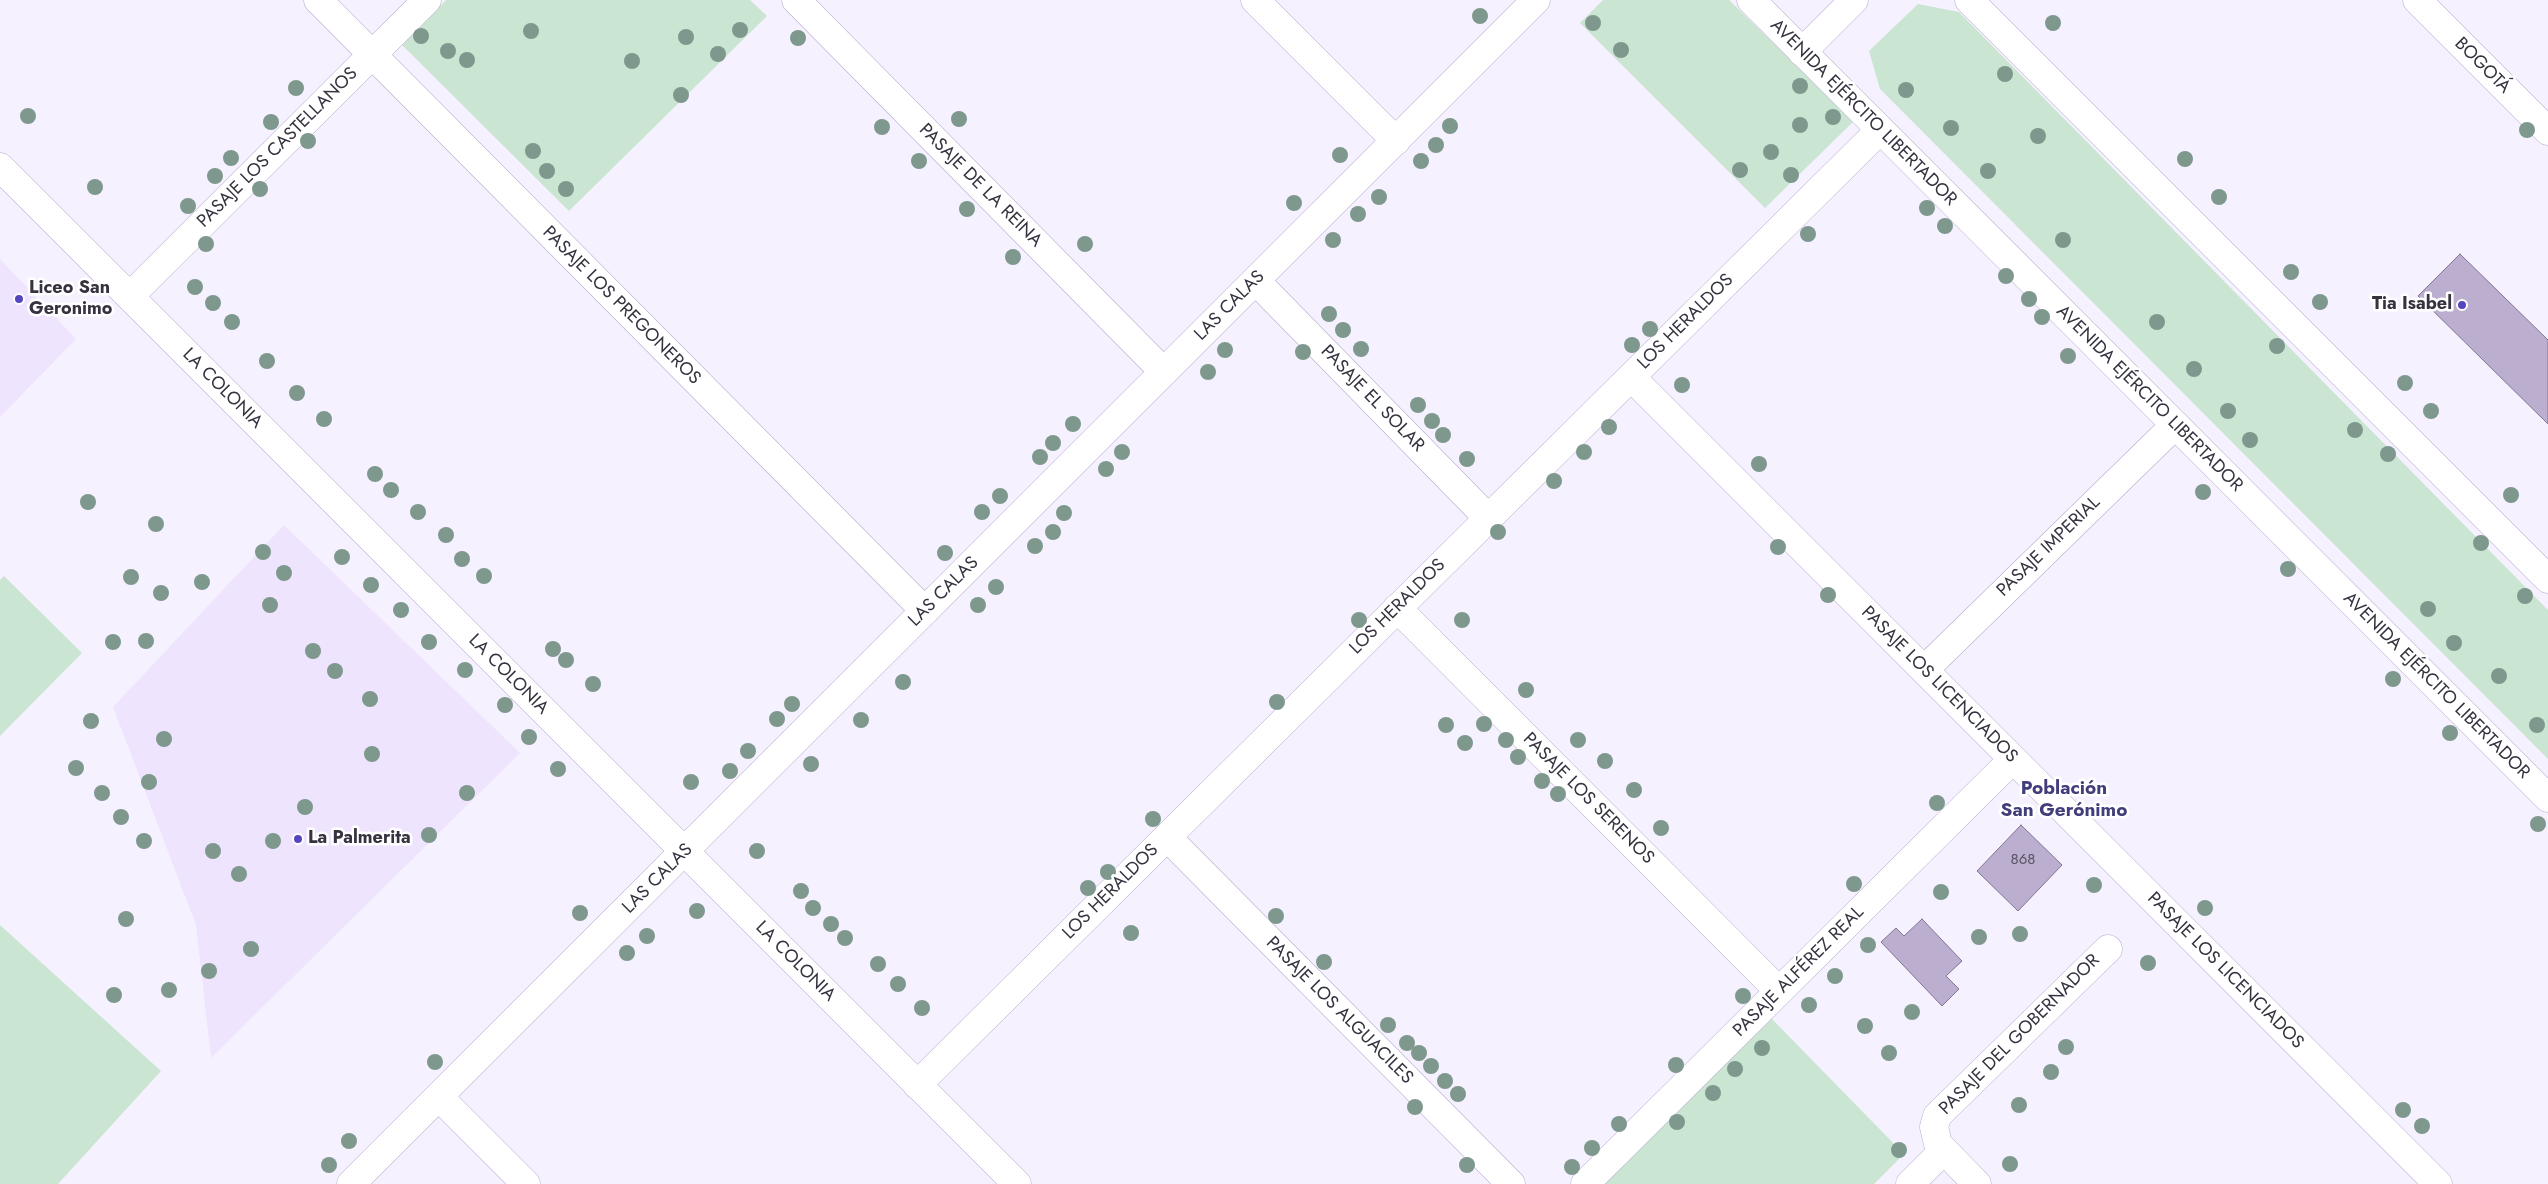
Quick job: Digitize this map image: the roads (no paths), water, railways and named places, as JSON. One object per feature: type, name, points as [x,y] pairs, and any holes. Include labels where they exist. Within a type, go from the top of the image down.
[{"type":"street","name":"PASAJE LOS PREGONEROS","points":[[318,0],[925,611]]},
{"type":"street","name":"PASAJE LOS CASTELLANOS","points":[[130,296],[427,0]]},
{"type":"street","name":"PASAJE DE LA REINA","points":[[796,0],[1164,372]]},
{"type":"street","points":[[1255,0],[1396,141]]},
{"type":"street","name":"LAS CALAS","points":[[351,1184],[1536,0]]},
{"type":"street","name":"AVENIDA EJÉRCITO LIBERTADOR","points":[[1751,0],[2548,798]]},
{"type":"street","points":[[1802,52],[1854,0]]},
{"type":"street","points":[[1969,0],[2548,578]]},
{"type":"street","name":"BOGOTÁ","points":[[2417,0],[2548,131]]},
{"type":"street","name":"LOS HERALDOS","points":[[917,1085],[1880,130]]},
{"type":"street","name":"LA COLONIA","points":[[0,167],[1017,1184]]},
{"type":"street","name":"PASAJE EL SOLAR","points":[[1256,281],[1488,518]]},
{"type":"street","name":"PASAJE LOS LICENCIADOS","points":[[1631,377],[2438,1184]]},
{"type":"street","name":"PASAJE IMPERIAL","points":[[1924,670],[2175,425]]},
{"type":"street","name":"PASAJE LOS SERENOS","points":[[1398,608],[1779,991]]},
{"type":"street","name":"PASAJE ALFÉREZ REAL","points":[[1584,1184],[2013,759]]},
{"type":"street","name":"PASAJE LOS ALGUACILES","points":[[1167,837],[1511,1184]]},
{"type":"street","name":"PASAJE DEL GOBERNADOR","points":[[1977,1184],[1944,1150],[1935,1136],[1934,1127],[1937,1116],[1944,1107],[2108,949]]},
{"type":"street","points":[[439,1097],[526,1184]]},
{"type":"street","points":[[1910,1184],[1944,1150]]},
{"type":"place","name":"Liceo San Geronimo","points":[[19,299]]},
{"type":"place","name":"Tia Isabel","points":[[2462,305]]},
{"type":"place","name":"La Palmerita","points":[[298,839]]},
{"type":"district","name":"Población San Gerónimo","points":[[2064,800]]}]
